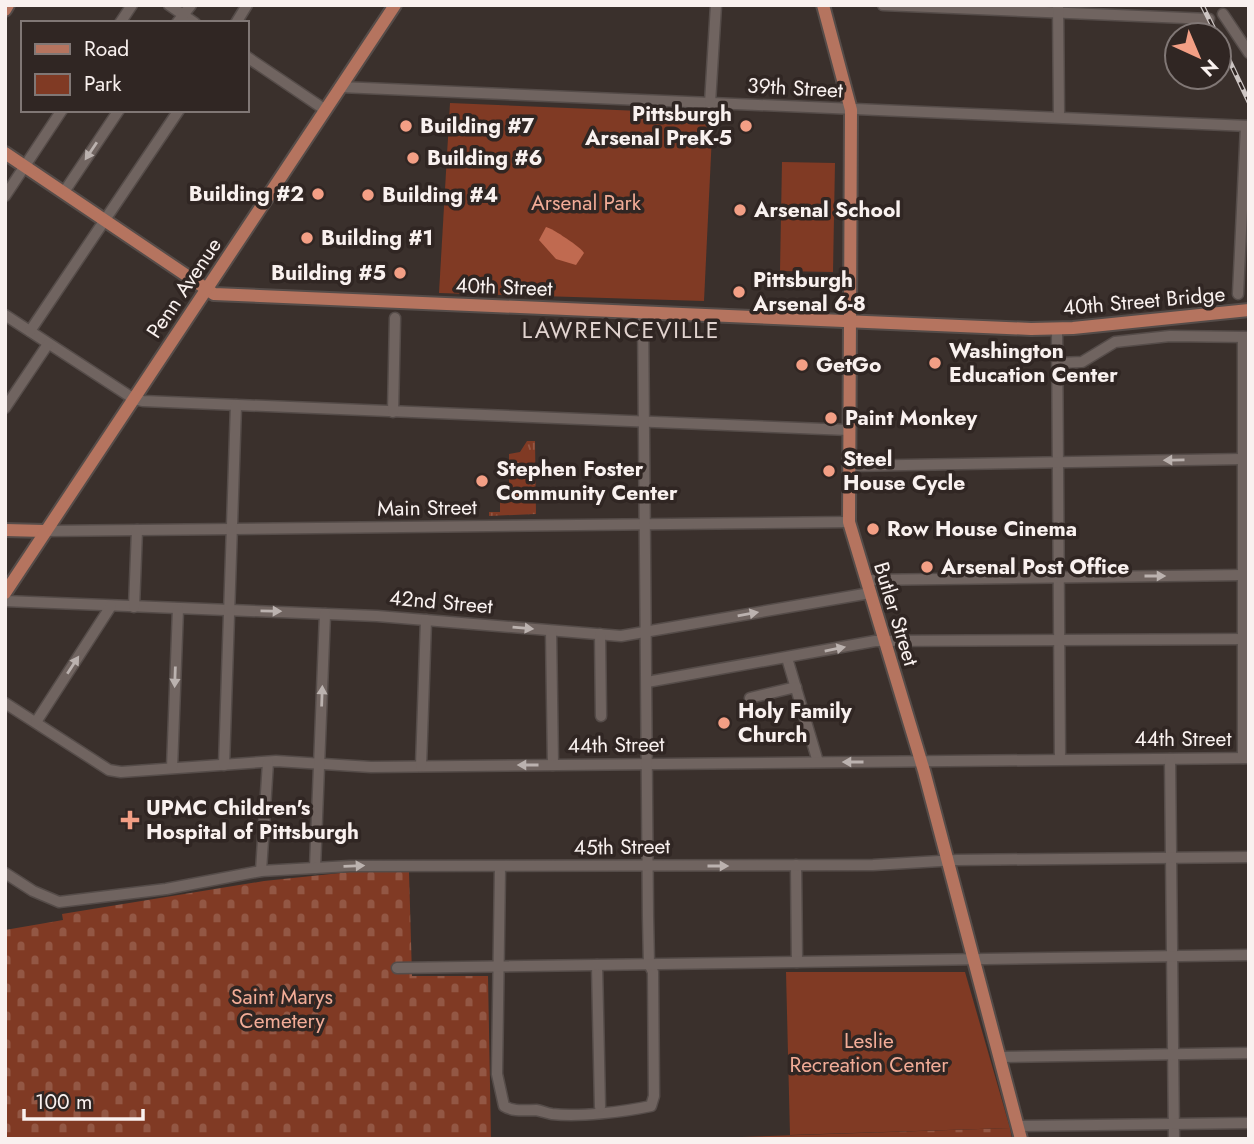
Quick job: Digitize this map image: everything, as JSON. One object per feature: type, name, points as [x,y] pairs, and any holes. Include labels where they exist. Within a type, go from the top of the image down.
[{"type":"main road","name":"Penn Avenue","points":[[5,593],[395,5]]},
{"type":"main road","name":"Butler Street","points":[[822,5],[851,110],[849,523],[921,762],[1020,1132]]},
{"type":"main road","name":"40th Street","points":[[5,153],[214,294],[1050,329]]},
{"type":"main road","name":"40th Street Bridge","points":[[1050,329],[1249,310]]},
{"type":"main road","name":"Main Street","points":[[5,530],[45,531]]},
{"type":"street","points":[[121,21],[132,5]]},
{"type":"street","points":[[169,5],[180,19],[191,5]]},
{"type":"street","points":[[237,21],[247,5]]},
{"type":"street","points":[[710,103],[716,5]]},
{"type":"street","points":[[883,5],[1058,9],[1209,19]]},
{"type":"street","points":[[1058,9],[1059,117]]},
{"type":"street","points":[[1223,15],[1249,53]]},
{"type":"street","points":[[248,58],[324,109]]},
{"type":"street","name":"39th Street","points":[[340,87],[1247,126]]},
{"type":"street","points":[[5,196],[61,112]]},
{"type":"street","points":[[64,192],[117,112]]},
{"type":"street","points":[[30,331],[178,112]]},
{"type":"street","points":[[1237,294],[1247,126]]},
{"type":"street","points":[[500,868],[501,959],[498,966],[497,1074],[501,1102],[509,1110],[540,1110],[550,1114],[605,1114],[619,1108],[649,1107],[654,1096],[653,972],[649,964],[643,312]]},
{"type":"street","points":[[5,316],[134,399],[849,430]]},
{"type":"street","points":[[393,412],[396,318]]},
{"type":"street","points":[[1050,329],[1059,363],[1057,462],[1060,760]]},
{"type":"street","points":[[1059,363],[1082,362],[1115,342],[1170,337],[1246,337],[1242,458],[1246,758]]},
{"type":"street","points":[[5,408],[48,344]]},
{"type":"street","points":[[224,765],[236,405]]},
{"type":"street","points":[[849,466],[1242,458]]},
{"type":"street","name":"Main Street","points":[[45,531],[849,523]]},
{"type":"street","points":[[134,607],[137,530]]},
{"type":"street","name":"42nd Street","points":[[5,601],[325,614],[621,636],[868,587],[1058,576],[1242,575]]},
{"type":"street","points":[[36,722],[111,606]]},
{"type":"street","points":[[172,768],[178,609]]},
{"type":"street","points":[[315,868],[325,614]]},
{"type":"street","points":[[421,766],[426,620]]},
{"type":"street","points":[[551,631],[553,765]]},
{"type":"street","points":[[600,634],[601,716]]},
{"type":"street","points":[[647,682],[884,641],[1245,639]]},
{"type":"street","points":[[787,658],[818,762]]},
{"type":"street","points":[[750,698],[796,687]]},
{"type":"street","name":"44th Street","points":[[5,703],[109,770],[268,762],[421,766],[1246,758]]},
{"type":"street","points":[[1170,759],[1174,1139]]},
{"type":"street","points":[[261,871],[268,762]]},
{"type":"street","name":"45th Street","points":[[5,873],[33,891],[59,902],[166,889],[261,871],[315,868],[422,864],[500,868],[1249,857]]},
{"type":"street","points":[[796,865],[797,962]]},
{"type":"street","points":[[397,968],[1249,956]]},
{"type":"street","points":[[597,965],[600,1107]]},
{"type":"street","points":[[999,1057],[1249,1054]]},
{"type":"street","points":[[1020,1132],[1249,1123]]},
{"type":"green space","name":"Arsenal Park","points":[[450,103],[713,114],[704,301],[439,293]]},
{"type":"green space","points":[[782,162],[835,163],[833,272],[780,271]]},
{"type":"green space","points":[[527,441],[535,441],[536,514],[489,516],[489,512],[500,512],[500,500],[509,499],[509,454],[520,452]]},
{"type":"green space","name":"Saint Marys Cemetery","points":[[350,872],[409,872],[412,976],[488,976],[491,1139],[5,1139],[5,930],[63,920],[62,914],[264,881]]},
{"type":"green space","name":"Leslie Recreation Center","points":[[786,972],[965,972],[1010,1128],[790,1135]]},
{"type":"green space","points":[[1010,1128],[1012,1139],[683,1139]]},
{"type":"shaded area","points":[[546,227],[582,250],[584,253],[576,265],[556,259],[539,240]]},
{"type":"railway","points":[[1202,5],[1210,21]]},
{"type":"railway","points":[[1233,68],[1249,102]]},
{"type":"place","name":"Building #7","points":[[406,126]]},
{"type":"place","name":"Pittsburgh Arsenal PreK-5","points":[[746,126]]},
{"type":"place","name":"Building #6","points":[[413,158]]},
{"type":"place","name":"Building #2","points":[[318,194]]},
{"type":"place","name":"Building #4","points":[[368,195]]},
{"type":"place","name":"Arsenal School","points":[[740,210]]},
{"type":"place","name":"Building #1","points":[[307,238]]},
{"type":"place","name":"Building #5","points":[[400,273]]},
{"type":"place","name":"Pittsburgh Arsenal 6-8","points":[[739,292]]},
{"type":"place","name":"Washington Education Center","points":[[935,363]]},
{"type":"place","name":"GetGo","points":[[802,365]]},
{"type":"place","name":"Paint Monkey","points":[[831,418]]},
{"type":"place","name":"Steel House Cycle","points":[[829,471]]},
{"type":"place","name":"Stephen Foster Community Center","points":[[482,481]]},
{"type":"place","name":"Row House Cinema","points":[[873,529]]},
{"type":"place","name":"Arsenal Post Office","points":[[927,567]]},
{"type":"place","name":"Holy Family Church","points":[[724,723]]},
{"type":"place","name":"UPMC Children's Hospital of Pittsburgh","points":[[130,820]]},
{"type":"district","name":"LAWRENCEVILLE","points":[[621,330]]}]
